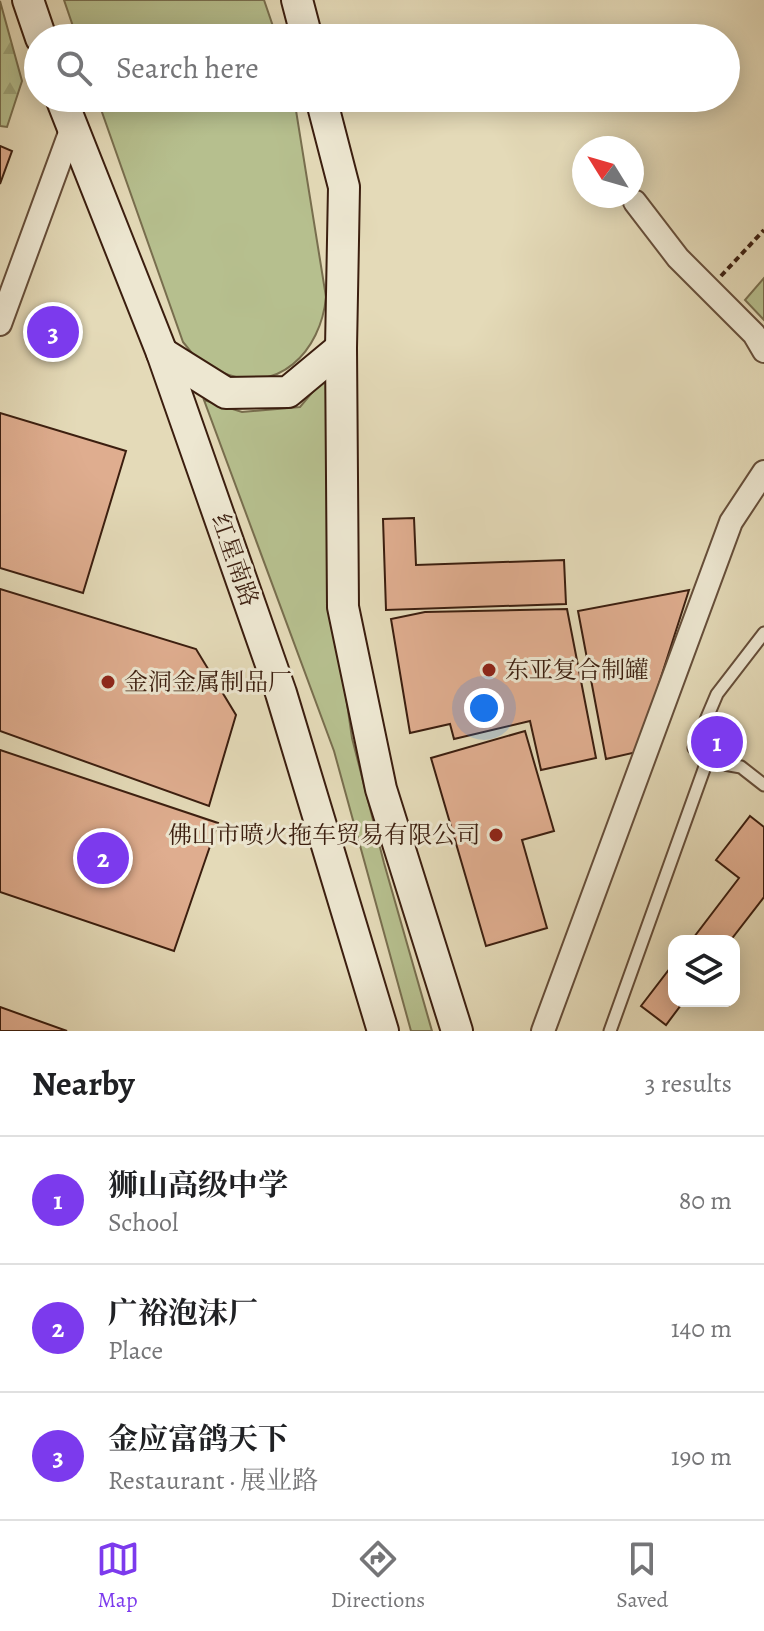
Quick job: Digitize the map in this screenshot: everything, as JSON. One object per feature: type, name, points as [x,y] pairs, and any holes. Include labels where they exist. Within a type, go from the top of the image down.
[{"type":"main road","points":[[28,0],[36,24]]},
{"type":"main road","points":[[297,0],[303,24]]},
{"type":"main road","name":"红星南路","points":[[65,112],[162,353],[281,693],[383,1031]]},
{"type":"main road","points":[[325,112],[344,187],[341,348],[343,607],[381,789],[457,1031]]},
{"type":"main road","points":[[162,353],[226,393],[288,392],[341,348]]},
{"type":"street","points":[[0,324],[71,130]]},
{"type":"street","points":[[640,208],[678,258],[754,334],[764,351]]},
{"type":"street","points":[[543,1031],[731,522],[764,472]]},
{"type":"lane","points":[[764,633],[717,694],[694,748],[707,761],[741,767],[764,785]]},
{"type":"lane","points":[[610,1031],[707,761]]},
{"type":"path","points":[[709,289],[764,230]]},
{"type":"green space","points":[[64,0],[264,0],[272,24],[72,24]]},
{"type":"green space","points":[[0,1],[22,81],[7,127],[0,126]]},
{"type":"green space","points":[[102,112],[296,112],[326,297],[316,335],[293,364],[261,378],[242,378],[201,363],[183,342]]},
{"type":"green space","points":[[764,278],[764,320],[745,300]]},
{"type":"green space","points":[[331,370],[327,512],[331,593],[352,738],[432,1031],[411,1031],[334,751],[204,400],[242,412],[300,407]]},
{"type":"building","points":[[0,146],[12,151],[0,184]]},
{"type":"building","points":[[0,413],[126,451],[83,593],[0,568]]},
{"type":"building","points":[[414,518],[416,565],[564,560],[566,604],[386,610],[383,519]]},
{"type":"building","name":"金洞金属制品厂","points":[[0,589],[196,649],[236,715],[209,806],[0,731]]},
{"type":"building","points":[[689,590],[637,752],[606,759],[578,611]]},
{"type":"building","name":"东亚复合制罐","points":[[567,609],[596,758],[541,770],[530,721],[454,739],[450,724],[410,733],[391,619],[425,612]]},
{"type":"building","name":"佛山市喷火拖车贸易有限公司","points":[[525,731],[554,831],[522,840],[547,928],[486,946],[431,758]]},
{"type":"building","points":[[0,750],[218,823],[174,951],[0,892]]},
{"type":"building","points":[[750,816],[764,827],[764,897],[735,935],[696,935],[739,878],[716,860]]},
{"type":"building","points":[[668,971],[668,1007],[680,1007],[666,1025],[641,1006]]},
{"type":"building","points":[[0,1007],[67,1031],[0,1031]]},
{"type":"place","name":"金应富鸽天下","points":[[53,332]]},
{"type":"place","name":"东亚复合制罐","points":[[489,670]]},
{"type":"place","name":"金洞金属制品厂","points":[[108,682]]},
{"type":"place","name":"狮山高级中学","points":[[717,742]]},
{"type":"place","name":"佛山市喷火拖车贸易有限公司","points":[[496,835]]},
{"type":"place","name":"广裕泡沫厂","points":[[103,858]]}]
